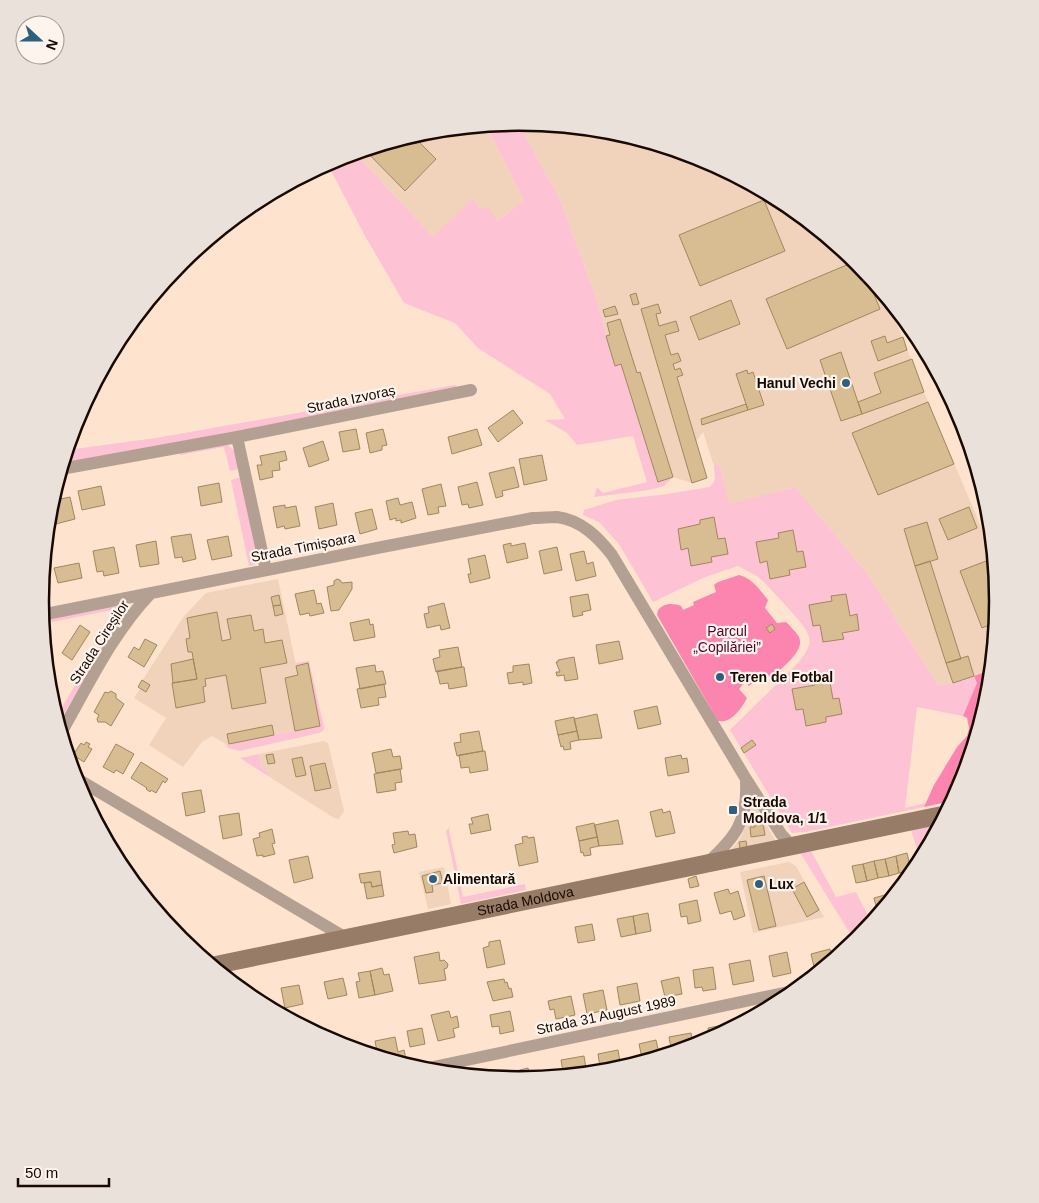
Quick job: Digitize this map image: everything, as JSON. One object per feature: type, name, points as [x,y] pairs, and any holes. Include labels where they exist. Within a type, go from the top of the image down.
[{"type":"street","name":"Strada Izvoraș","points":[[69,468],[237,437],[471,390]]},
{"type":"street","points":[[237,437],[266,570]]},
{"type":"street","name":"Strada Timișoara","points":[[49,614],[533,518],[558,517],[585,527],[600,540],[612,555],[746,779]]},
{"type":"street","name":"Strada Cireșilor","points":[[66,725],[116,638],[134,611],[150,594]]},
{"type":"street","points":[[746,779],[781,834],[792,846]]},
{"type":"street","name":"Strada Moldova","points":[[704,865],[726,846],[736,832],[747,800],[746,779]]},
{"type":"street","points":[[86,784],[346,938]]},
{"type":"street","name":"Strada Moldova","points":[[220,964],[939,816]]},
{"type":"street","name":"Strada 31 August 1989","points":[[442,1065],[780,994]]},
{"type":"shaded area","points":[[524,131],[581,135],[611,140],[671,156],[728,179],[781,210],[806,228],[830,248],[873,291],[894,317],[986,538],[990,601],[985,672],[953,683],[938,685],[866,572],[795,487],[729,505],[719,464],[714,466],[703,432],[696,442],[692,483],[673,477],[658,482],[621,365],[615,366],[595,295],[560,200]]},
{"type":"shaded area","points":[[524,131],[560,200],[595,295],[615,366],[621,364],[658,481],[673,477],[664,486],[649,490],[594,497],[597,487],[603,493],[647,482],[633,436],[577,445],[567,433],[545,420],[565,419],[550,394],[478,348],[455,323],[404,303],[364,234],[331,170],[360,159],[433,237],[473,198],[479,209],[489,208],[497,221],[524,201],[489,132]]},
{"type":"shaded area","points":[[489,132],[524,201],[497,221],[479,209],[473,199],[433,237],[360,159],[428,140]]},
{"type":"shaded area","points":[[455,385],[459,388],[70,463],[74,449],[156,438]]},
{"type":"shaded area","points":[[228,445],[235,452],[240,469],[230,471],[224,447],[180,455],[179,450]]},
{"type":"shaded area","points":[[719,464],[729,504],[795,487],[866,572],[938,685],[953,683],[974,676],[978,683],[963,716],[917,707],[905,808],[926,803],[924,807],[805,832],[792,833],[730,730],[799,662],[808,647],[809,637],[807,632],[797,618],[764,582],[738,566],[705,577],[653,602],[619,544],[599,522],[583,515],[584,510],[616,500],[710,487],[715,480],[714,466]]},
{"type":"shaded area","points":[[242,477],[258,562],[249,566],[231,480]]},
{"type":"shaded area","points":[[278,579],[296,665],[308,663],[320,726],[226,744],[212,736],[202,742],[183,767],[149,745],[166,718],[134,698],[140,689],[138,687],[184,616],[206,593]]},
{"type":"shaded area","points":[[105,607],[117,607],[123,614],[63,715],[61,708],[116,617],[112,610],[50,622],[50,619]]},
{"type":"shaded area","points":[[309,661],[324,727],[323,731],[240,751],[228,748],[226,744],[320,726],[308,664],[296,666],[295,663]]},
{"type":"shaded area","points":[[324,741],[328,743],[344,811],[339,819],[334,818],[268,776],[269,773],[262,769],[259,754]]},
{"type":"shaded area","points":[[259,754],[262,769],[270,773],[268,776],[240,758]]},
{"type":"shaded area","points":[[753,805],[756,806],[775,842],[731,850],[741,837]]},
{"type":"shaded area","points":[[934,824],[918,852],[911,829]]},
{"type":"shaded area","points":[[450,827],[449,830],[463,897],[525,884],[526,890],[461,904],[446,831]]},
{"type":"shaded area","points":[[810,849],[836,897],[856,892],[868,917],[851,935],[799,851]]},
{"type":"shaded area","points":[[789,862],[796,866],[824,917],[753,933],[740,872]]},
{"type":"shaded area","points":[[444,867],[451,904],[428,909],[419,872]]},
{"type":"green space","name":"Parcul „Copilăriei”","points":[[739,575],[748,579],[759,588],[768,600],[765,608],[777,623],[786,622],[798,635],[800,642],[795,654],[771,678],[765,672],[749,686],[745,682],[739,689],[747,698],[742,706],[732,718],[718,721],[657,615],[658,610],[666,605],[678,605],[683,610],[694,605],[693,602],[716,592],[714,585],[718,582]]},
{"type":"green space","points":[[985,672],[974,723],[954,782],[945,802],[924,807],[934,785],[957,747],[967,736],[969,728],[967,718],[963,716],[977,683],[974,676]]},
{"type":"building","points":[[419,142],[436,159],[405,191],[370,155]]},
{"type":"building","points":[[764,200],[785,251],[700,286],[679,235]]},
{"type":"building","points":[[847,265],[872,290],[880,309],[787,349],[766,299]]},
{"type":"building","points":[[636,293],[639,304],[633,305],[630,295]]},
{"type":"building","points":[[731,300],[740,324],[699,340],[690,317]]},
{"type":"building","points":[[658,304],[661,313],[656,314],[659,326],[676,321],[679,331],[665,335],[671,355],[678,353],[681,361],[673,364],[675,370],[680,368],[683,375],[677,377],[707,478],[692,483],[641,309]]},
{"type":"building","points":[[615,306],[618,314],[605,317],[603,310]]},
{"type":"building","points":[[620,319],[637,373],[640,372],[673,477],[658,482],[621,364],[615,366],[606,336],[610,335],[607,323]]},
{"type":"building","points":[[885,336],[887,343],[903,337],[907,350],[878,361],[871,341]]},
{"type":"building","points":[[841,352],[862,414],[841,421],[820,360]]},
{"type":"building","points":[[912,359],[924,392],[862,414],[858,402],[881,393],[874,373]]},
{"type":"building","points":[[747,370],[748,374],[753,372],[764,405],[748,410],[736,374]]},
{"type":"building","points":[[928,402],[954,464],[878,495],[852,433]]},
{"type":"building","points":[[746,404],[748,410],[702,425],[701,419]]},
{"type":"building","points":[[513,410],[523,423],[498,442],[488,428]]},
{"type":"building","points":[[356,429],[360,449],[343,452],[339,432]]},
{"type":"building","points":[[383,429],[387,445],[382,446],[382,450],[370,453],[366,433]]},
{"type":"building","points":[[477,429],[482,445],[452,454],[448,437]]},
{"type":"building","points":[[323,441],[329,460],[309,467],[303,448]]},
{"type":"building","points":[[285,451],[287,460],[279,462],[280,470],[272,471],[273,477],[260,480],[257,465],[262,465],[260,456]]},
{"type":"building","points":[[542,455],[547,480],[524,485],[519,459]]},
{"type":"building","points":[[514,467],[519,487],[502,491],[503,496],[496,498],[489,473]]},
{"type":"building","points":[[477,482],[483,505],[469,508],[468,504],[462,505],[458,487]]},
{"type":"building","points":[[219,483],[222,502],[201,506],[198,487]]},
{"type":"building","points":[[441,484],[446,506],[438,507],[439,513],[428,515],[422,489]]},
{"type":"building","points":[[101,486],[105,505],[82,510],[78,491]]},
{"type":"building","points":[[70,497],[75,519],[56,524],[58,510],[61,499]]},
{"type":"building","points":[[398,498],[400,505],[412,502],[416,518],[401,523],[401,520],[396,521],[396,518],[390,520],[386,501]]},
{"type":"building","points":[[333,503],[337,525],[319,529],[315,507]]},
{"type":"building","points":[[285,505],[285,508],[296,506],[300,526],[285,529],[284,526],[277,528],[273,507]]},
{"type":"building","points":[[969,507],[977,528],[948,540],[939,519]]},
{"type":"building","points":[[372,509],[377,529],[360,534],[355,513]]},
{"type":"building","points":[[714,517],[718,539],[725,538],[728,554],[711,557],[712,562],[691,566],[688,548],[681,550],[678,529],[700,524],[700,520]]},
{"type":"building","points":[[927,522],[938,559],[915,566],[904,529]]},
{"type":"building","points":[[793,530],[797,552],[803,551],[806,567],[789,570],[790,575],[770,579],[767,561],[760,563],[756,542],[779,538],[778,533]]},
{"type":"building","points":[[191,534],[196,559],[183,562],[182,557],[175,558],[171,537]]},
{"type":"building","points":[[228,536],[232,556],[212,560],[207,540]]},
{"type":"building","points":[[156,541],[159,564],[140,567],[136,545]]},
{"type":"building","points":[[511,543],[511,546],[525,543],[528,558],[507,563],[503,545]]},
{"type":"building","points":[[114,547],[119,573],[104,576],[103,571],[97,572],[93,551]]},
{"type":"building","points":[[557,547],[562,570],[544,574],[539,551]]},
{"type":"building","points":[[584,551],[587,564],[593,562],[596,576],[576,581],[570,554]]},
{"type":"building","points":[[485,555],[490,578],[470,583],[468,574],[471,574],[468,559]]},
{"type":"building","points":[[988,560],[989,625],[982,628],[960,571]]},
{"type":"building","points":[[930,561],[961,659],[946,663],[915,566]]},
{"type":"building","points":[[79,563],[82,578],[58,583],[54,568]]},
{"type":"building","points":[[337,579],[342,583],[352,582],[352,589],[339,610],[331,611],[327,587],[334,585],[334,581]]},
{"type":"building","points":[[314,590],[317,604],[321,603],[324,613],[310,616],[309,613],[300,615],[295,594]]},
{"type":"building","points":[[588,594],[591,610],[582,612],[583,615],[573,617],[570,597]]},
{"type":"building","points":[[846,594],[850,616],[857,614],[859,630],[842,633],[844,639],[823,642],[820,625],[813,626],[809,605],[832,601],[831,596]]},
{"type":"building","points":[[279,595],[281,605],[273,606],[271,597]]},
{"type":"building","points":[[444,603],[450,628],[441,630],[440,625],[427,628],[424,614],[429,613],[428,607]]},
{"type":"building","points":[[281,605],[283,614],[275,616],[273,606]]},
{"type":"building","points":[[217,612],[222,641],[231,639],[227,619],[251,615],[254,631],[263,629],[265,643],[282,640],[287,663],[260,668],[266,703],[232,709],[226,675],[205,679],[206,686],[203,687],[205,702],[176,708],[172,683],[197,679],[192,652],[188,652],[186,639],[190,638],[187,618]]},
{"type":"building","points":[[369,619],[370,625],[373,624],[375,637],[354,641],[350,623]]},
{"type":"building","points":[[772,624],[775,629],[770,633],[766,628]]},
{"type":"building","points":[[80,625],[90,632],[72,660],[62,653]]},
{"type":"building","points":[[145,639],[157,645],[144,667],[128,657],[134,647],[139,650]]},
{"type":"building","points":[[619,641],[623,659],[599,664],[596,645]]},
{"type":"building","points":[[458,647],[462,667],[436,672],[433,659],[440,657],[439,650]]},
{"type":"building","points":[[968,656],[974,676],[953,683],[946,663]]},
{"type":"building","points":[[574,657],[578,679],[565,681],[564,675],[557,676],[556,672],[560,672],[556,662]]},
{"type":"building","points":[[193,659],[197,679],[173,683],[171,664]]},
{"type":"building","points":[[308,663],[320,726],[295,731],[285,678],[298,675],[296,666]]},
{"type":"building","points":[[529,664],[532,683],[523,685],[523,682],[509,684],[507,673],[513,672],[513,666]]},
{"type":"building","points":[[375,665],[376,672],[383,671],[386,684],[360,689],[356,668]]},
{"type":"building","points":[[464,667],[467,686],[449,689],[448,683],[440,684],[437,671]]},
{"type":"building","points":[[829,677],[833,699],[839,698],[842,714],[826,717],[826,722],[806,726],[803,709],[796,710],[792,689],[815,685],[814,680]]},
{"type":"building","points":[[142,680],[150,685],[146,692],[138,687]]},
{"type":"building","points":[[384,684],[386,697],[378,698],[379,705],[361,708],[357,689]]},
{"type":"building","points":[[111,691],[124,704],[111,726],[105,722],[98,722],[99,715],[94,712],[105,692]]},
{"type":"building","points":[[657,706],[661,724],[638,729],[634,711]]},
{"type":"building","points":[[597,714],[602,738],[579,740],[574,719]]},
{"type":"building","points":[[574,717],[577,731],[558,735],[555,721]]},
{"type":"building","points":[[272,725],[274,735],[229,744],[227,734]]},
{"type":"building","points":[[479,731],[483,751],[457,756],[454,743],[461,742],[460,734]]},
{"type":"building","points":[[577,731],[579,740],[570,742],[571,749],[564,750],[563,746],[561,747],[558,735]]},
{"type":"building","points":[[752,740],[756,745],[744,753],[741,748]]},
{"type":"building","points":[[86,742],[90,744],[88,747],[92,749],[84,762],[75,756],[74,753],[81,743],[84,745]]},
{"type":"building","points":[[116,744],[134,754],[123,774],[116,770],[114,773],[103,767]]},
{"type":"building","points":[[391,749],[393,757],[400,756],[402,769],[376,773],[372,753]]},
{"type":"building","points":[[485,751],[488,770],[470,773],[469,767],[461,768],[459,755]]},
{"type":"building","points":[[273,754],[275,763],[268,764],[266,755]]},
{"type":"building","points":[[681,755],[682,759],[687,758],[689,772],[668,776],[665,758]]},
{"type":"building","points":[[302,757],[306,775],[296,777],[292,759]]},
{"type":"building","points":[[141,762],[168,779],[165,783],[163,781],[156,793],[151,790],[150,792],[131,778]]},
{"type":"building","points":[[325,763],[331,788],[315,791],[310,766]]},
{"type":"building","points":[[400,769],[402,782],[395,783],[396,790],[377,793],[374,774]]},
{"type":"building","points":[[201,790],[205,812],[186,816],[182,793]]},
{"type":"building","points":[[662,809],[663,813],[670,811],[675,833],[656,837],[650,812]]},
{"type":"building","points":[[239,813],[242,835],[223,839],[219,816]]},
{"type":"building","points":[[488,814],[491,830],[471,834],[469,824],[473,824],[471,818]]},
{"type":"building","points":[[618,820],[623,844],[599,846],[595,825]]},
{"type":"building","points":[[759,820],[760,825],[763,824],[765,835],[751,837],[750,827],[755,827],[754,821]]},
{"type":"building","points":[[594,823],[597,837],[579,841],[576,827]]},
{"type":"building","points":[[272,829],[275,843],[272,844],[275,854],[263,857],[263,855],[257,856],[253,839],[260,837],[259,833]]},
{"type":"building","points":[[408,831],[409,835],[415,834],[417,847],[394,853],[392,845],[395,844],[393,833]]},
{"type":"building","points":[[527,836],[528,838],[534,837],[538,862],[519,866],[515,845],[523,843],[522,837]]},
{"type":"building","points":[[597,837],[599,846],[590,848],[591,855],[584,856],[583,852],[581,853],[579,841]]},
{"type":"building","points":[[746,841],[747,847],[740,849],[739,842]]},
{"type":"building","points":[[907,853],[910,865],[905,872],[899,873],[896,856]]},
{"type":"building","points":[[308,856],[313,878],[294,883],[289,860]]},
{"type":"building","points":[[896,856],[899,873],[889,876],[885,859]]},
{"type":"building","points":[[885,859],[889,876],[878,878],[874,861]]},
{"type":"building","points":[[874,861],[878,878],[867,881],[863,864]]},
{"type":"building","points":[[863,864],[867,881],[856,883],[852,866]]},
{"type":"building","points":[[380,871],[382,885],[372,887],[371,882],[361,883],[359,874]]},
{"type":"building","points":[[440,871],[443,883],[432,885],[433,892],[426,893],[422,876]]},
{"type":"building","points":[[696,876],[699,886],[690,888],[688,879]]},
{"type":"building","points":[[764,876],[776,926],[759,930],[747,880]]},
{"type":"building","points":[[371,882],[372,887],[382,885],[384,896],[367,899],[364,883]]},
{"type":"building","points":[[804,882],[819,910],[807,917],[792,889]]},
{"type":"building","points":[[728,889],[730,894],[738,891],[745,916],[734,920],[731,911],[720,914],[714,893]]},
{"type":"building","points":[[888,894],[876,908],[874,898]]},
{"type":"building","points":[[697,900],[701,921],[688,924],[687,916],[681,917],[679,904]]},
{"type":"building","points":[[648,913],[651,931],[636,934],[633,916]]},
{"type":"building","points":[[633,916],[636,934],[621,937],[617,919]]},
{"type":"building","points":[[592,924],[595,940],[578,943],[575,927]]},
{"type":"building","points":[[500,940],[505,964],[487,968],[483,948],[489,946],[489,942]]},
{"type":"building","points":[[830,949],[831,954],[814,968],[811,954]]},
{"type":"building","points":[[439,952],[440,961],[444,960],[448,964],[447,968],[444,969],[446,980],[419,984],[414,957]]},
{"type":"building","points":[[787,952],[791,973],[773,977],[769,956]]},
{"type":"building","points":[[750,960],[754,981],[733,985],[729,964]]},
{"type":"building","points":[[713,967],[716,989],[703,991],[702,987],[695,988],[693,970]]},
{"type":"building","points":[[382,968],[384,975],[389,974],[393,991],[375,995],[370,971]]},
{"type":"building","points":[[370,971],[375,995],[359,998],[356,982],[360,981],[358,973]]},
{"type":"building","points":[[679,977],[682,994],[665,997],[661,981]]},
{"type":"building","points":[[343,978],[347,995],[328,999],[324,982]]},
{"type":"building","points":[[504,979],[509,989],[511,988],[513,997],[493,1001],[487,982]]},
{"type":"building","points":[[637,983],[640,1001],[620,1005],[617,987]]},
{"type":"building","points":[[299,985],[303,1004],[285,1008],[281,988]]},
{"type":"building","points":[[603,990],[607,1010],[587,1014],[583,994]]},
{"type":"building","points":[[571,996],[575,1015],[556,1019],[554,1009],[550,1010],[548,1001]]},
{"type":"building","points":[[449,1011],[451,1018],[457,1016],[459,1027],[453,1029],[455,1037],[438,1041],[431,1015]]},
{"type":"building","points":[[510,1011],[514,1031],[500,1034],[499,1026],[492,1027],[490,1015]]},
{"type":"building","points":[[728,1024],[709,1032],[708,1028]]},
{"type":"building","points":[[422,1028],[425,1044],[410,1047],[407,1031]]},
{"type":"building","points":[[691,1033],[692,1039],[671,1047],[669,1037]]},
{"type":"building","points":[[395,1037],[398,1052],[404,1050],[406,1058],[377,1050],[375,1041]]},
{"type":"building","points":[[656,1040],[658,1051],[641,1056],[639,1044]]},
{"type":"building","points":[[618,1050],[620,1061],[600,1065],[598,1054]]},
{"type":"building","points":[[584,1056],[586,1067],[563,1070],[561,1060]]},
{"type":"building","points":[[528,1068],[529,1072],[520,1072],[513,1072]]},
{"type":"place","name":"Hanul Vechi","points":[[846,383]]},
{"type":"place","name":"Teren de Fotbal","points":[[720,677]]},
{"type":"place","name":"Strada Moldova, 1/1","points":[[733,810]]},
{"type":"place","name":"Alimentară","points":[[433,879]]},
{"type":"place","name":"Lux","points":[[759,884]]}]
